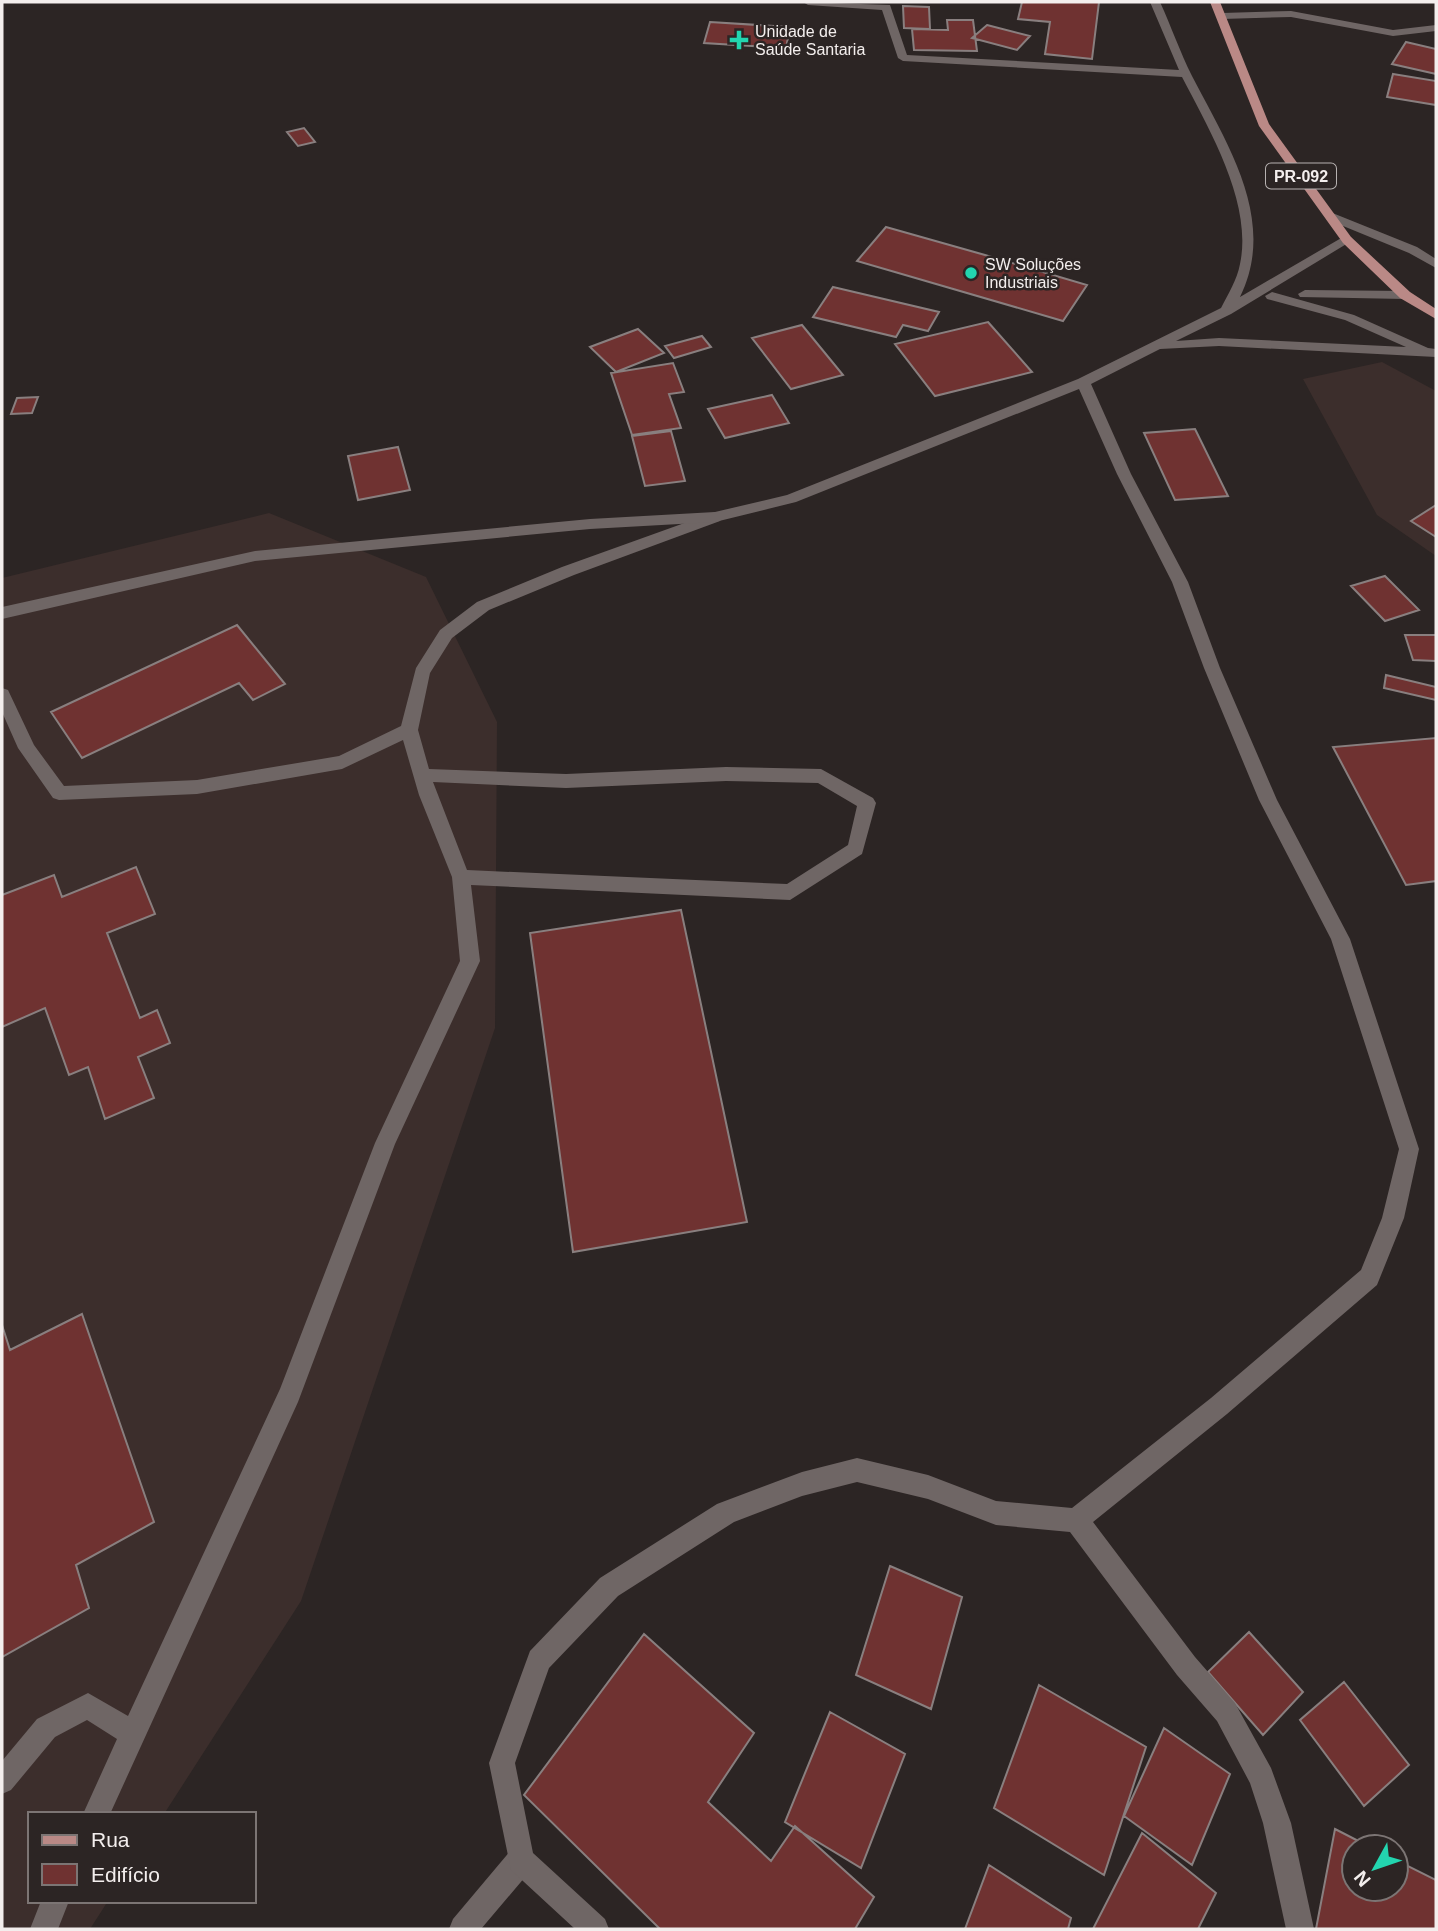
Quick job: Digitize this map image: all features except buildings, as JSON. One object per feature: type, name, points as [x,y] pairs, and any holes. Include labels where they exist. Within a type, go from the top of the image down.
[{"type":"main road","name":"PR-092","points":[[1215,2],[1263,124],[1348,240],[1405,295],[1436,315]]},
{"type":"street","points":[[808,2],[886,7],[903,58],[1186,74]]},
{"type":"street","points":[[1155,2],[1186,74],[1228,158],[1240,191],[1248,256],[1242,280],[1226,311]]},
{"type":"street","points":[[1222,16],[1291,14],[1393,33],[1436,28]]},
{"type":"street","points":[[1330,216],[1413,250],[1436,264]]},
{"type":"street","points":[[97,1812],[290,1394],[385,1143],[470,961],[461,877],[422,775],[409,730],[422,672],[446,634],[483,606],[568,570],[715,517],[791,499],[1083,382],[1226,311],[1348,240]]},
{"type":"street","points":[[1413,250],[1436,254]]},
{"type":"street","points":[[1246,299],[1272,296],[1405,295]]},
{"type":"street","points":[[1272,296],[1323,306],[1374,325],[1434,354]]},
{"type":"street","points":[[1155,346],[1219,342],[1434,354]]},
{"type":"street","points":[[595,1929],[521,1860],[502,1763],[539,1660],[609,1587],[726,1513],[802,1484],[857,1469],[928,1487],[996,1513],[1076,1520],[1219,1406],[1369,1277],[1393,1218],[1409,1149],[1340,939],[1268,800],[1212,668],[1180,582],[1124,474],[1083,382]]},
{"type":"street","points":[[2,613],[255,556],[590,524],[715,517]]},
{"type":"street","points":[[2,694],[27,748],[59,793],[197,787],[329,764],[342,761],[409,730]]},
{"type":"street","points":[[422,775],[566,781],[726,774],[821,776],[867,803],[856,849],[790,892],[461,877]]},
{"type":"street","points":[[1076,1520],[1186,1666],[1226,1712],[1262,1777],[1277,1823],[1300,1929]]},
{"type":"street","points":[[2,1781],[46,1728],[88,1706],[133,1734]]},
{"type":"street","points":[[463,1929],[521,1860]]},
{"type":"street","points":[[44,1929],[54,1903]]},
{"type":"shaded area","points":[[1382,362],[1436,391],[1436,556],[1377,515],[1303,379]]},
{"type":"shaded area","points":[[269,513],[426,577],[497,722],[495,1028],[301,1601],[165,1812],[28,1812],[28,1903],[107,1903],[90,1929],[2,1929],[2,578]]},
{"type":"place","name":"Unidade de Saúde Santaria","points":[[739,40]]},
{"type":"place","name":"SW Soluções Industriais","points":[[971,273]]}]
